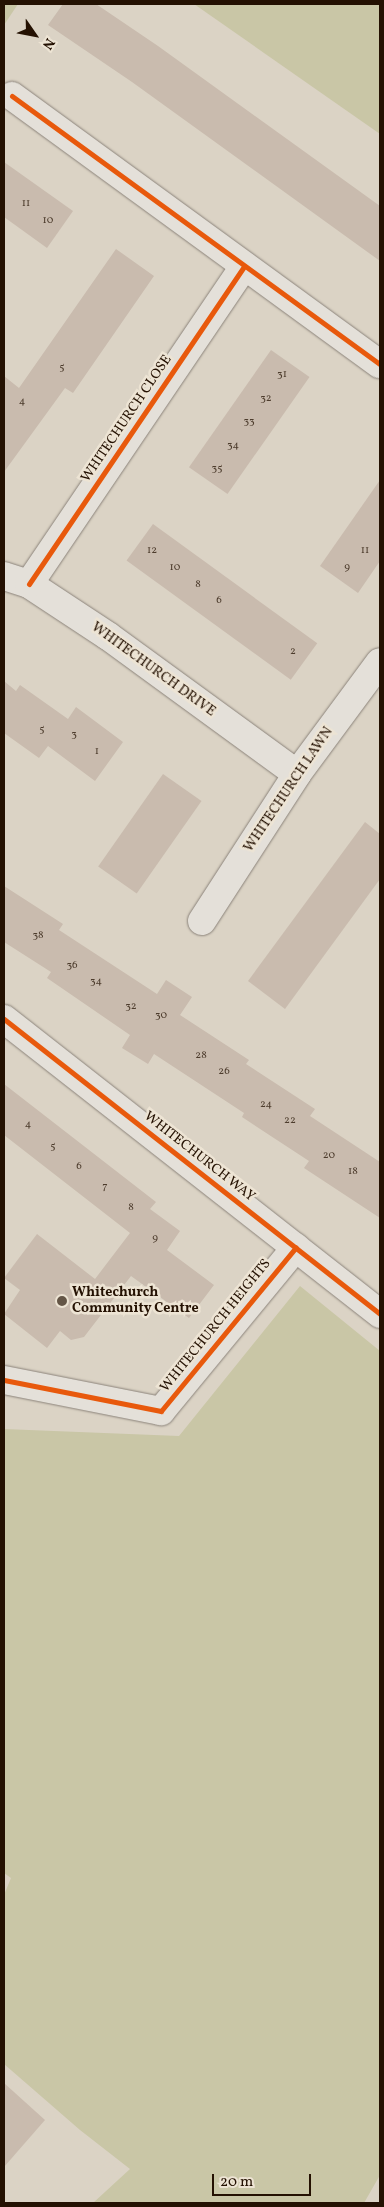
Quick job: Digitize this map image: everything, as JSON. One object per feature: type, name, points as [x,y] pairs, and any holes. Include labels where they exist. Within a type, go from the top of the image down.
[{"type":"street","points":[[12,96],[380,364]]},
{"type":"street","name":"WHITECHURCH CLOSE","points":[[16,580],[244,266]]},
{"type":"street","name":"WHITECHURCH DRIVE","points":[[16,580],[108,636],[297,774]]},
{"type":"street","name":"WHITECHURCH LAWN","points":[[202,921],[297,774],[380,662]]},
{"type":"street","name":"WHITECHURCH WAY","points":[[4,1019],[380,1314]]},
{"type":"street","name":"WHITECHURCH HEIGHTS","points":[[4,1380],[161,1411],[296,1247]]},
{"type":"shaded area","points":[[4,4],[18,4],[4,25]]},
{"type":"shaded area","points":[[194,4],[380,4],[380,134]]},
{"type":"shaded area","points":[[300,1286],[380,1351],[380,2175],[364,2203],[93,2203],[130,2169],[80,2130],[4,2064],[4,1895],[11,1878],[4,1873],[4,1429],[179,1436]]},
{"type":"building","points":[[63,4],[96,4],[158,46],[380,206],[380,261],[132,82],[48,25]]},
{"type":"building","points":[[4,162],[73,211],[47,248],[4,217]]},
{"type":"building","points":[[116,249],[154,276],[73,393],[65,388],[4,472],[4,376],[19,388]]},
{"type":"building","points":[[271,350],[310,377],[227,494],[189,467]]},
{"type":"building","points":[[380,480],[380,561],[358,593],[320,566]]},
{"type":"building","points":[[153,524],[317,643],[291,680],[127,560]]},
{"type":"building","points":[[4,681],[16,691],[20,685],[68,719],[76,707],[123,742],[95,781],[48,746],[39,758],[4,733]]},
{"type":"building","points":[[163,774],[202,801],[137,894],[98,867]]},
{"type":"building","points":[[365,822],[380,834],[380,879],[285,1009],[248,981]]},
{"type":"building","points":[[4,886],[63,924],[59,930],[157,994],[166,980],[192,997],[180,1015],[249,1060],[246,1064],[315,1109],[310,1116],[380,1162],[380,1218],[304,1168],[309,1161],[242,1117],[244,1113],[154,1054],[148,1064],[122,1048],[130,1035],[47,978],[51,972],[4,942]]},
{"type":"building","points":[[4,1084],[156,1202],[150,1209],[180,1231],[167,1250],[214,1285],[189,1318],[131,1276],[84,1337],[71,1340],[60,1331],[47,1348],[4,1314],[20,1290],[4,1278],[37,1234],[95,1279],[130,1233],[4,1135]]},
{"type":"building","points":[[4,2083],[45,2120],[4,2167]]},
{"type":"cycle path","points":[[12,96],[380,364]]},
{"type":"cycle path","points":[[29,584],[244,266]]},
{"type":"cycle path","points":[[4,1019],[380,1314]]},
{"type":"cycle path","points":[[4,1380],[161,1411],[296,1247]]},
{"type":"place","name":"Whitechurch Community Centre","points":[[62,1301]]}]
